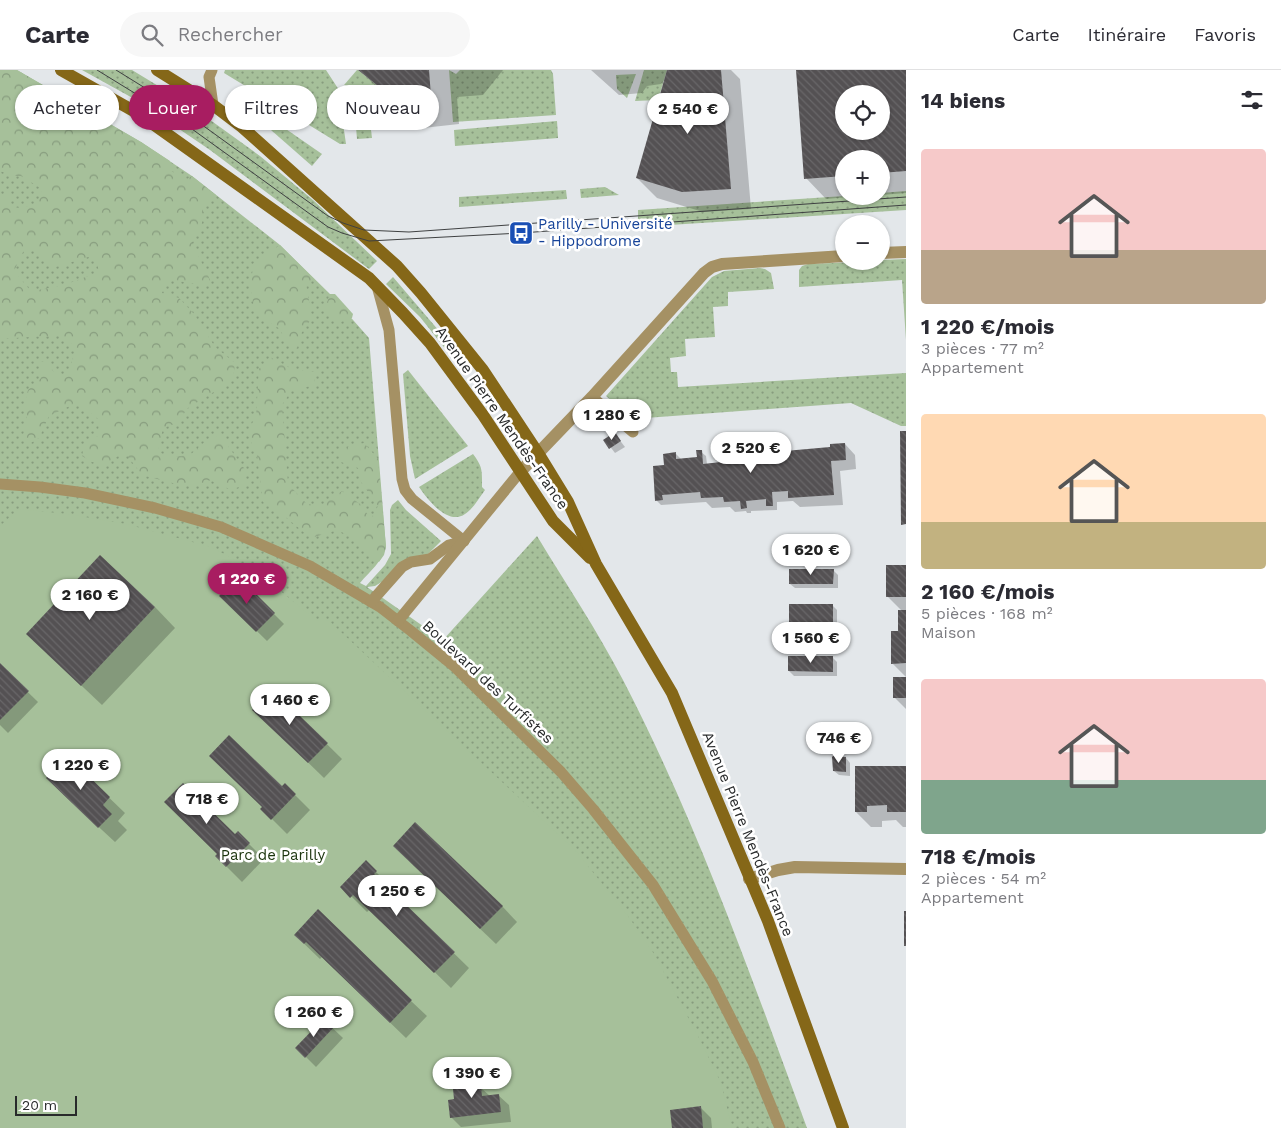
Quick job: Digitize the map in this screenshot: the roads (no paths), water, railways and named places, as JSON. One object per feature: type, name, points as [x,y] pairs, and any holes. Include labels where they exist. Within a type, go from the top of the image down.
[{"type":"main road","name":"Avenue Pierre Mendès-France","points":[[61,70],[138,114],[294,224],[363,274],[376,286],[404,313],[430,343],[483,415],[554,521],[596,564]]},
{"type":"main road","name":"Avenue Pierre Mendès-France","points":[[162,71],[183,85]]},
{"type":"main road","name":"Avenue Pierre Mendès-France","points":[[215,106],[242,126],[397,266],[483,370],[538,452],[568,502],[596,564],[672,693],[768,921],[843,1128]]},
{"type":"street","points":[[890,253],[906,252]]},
{"type":"street","points":[[520,472],[592,397],[704,273],[712,267],[733,262],[835,256]]},
{"type":"street","points":[[749,879],[795,867],[906,869]]},
{"type":"lane","points":[[210,85],[209,77],[212,70]]},
{"type":"lane","points":[[376,286],[389,330],[402,479],[412,499],[464,541]]},
{"type":"lane","points":[[592,397],[632,432]]},
{"type":"lane","points":[[398,621],[520,472]]},
{"type":"lane","name":"Boulevard des Turfistes","points":[[0,484],[85,493],[155,508],[221,527],[310,566],[371,602],[398,621],[455,668],[561,772],[653,885],[712,981],[753,1062],[780,1128]]},
{"type":"lane","points":[[371,602],[402,567],[411,562],[430,559],[449,545],[464,541]]},
{"type":"tram line","points":[[97,70],[185,124],[328,227],[369,241],[521,233],[906,205]]},
{"type":"tram line","points":[[116,70],[187,114],[328,216],[364,230],[409,232],[906,197]]},
{"type":"place","name":"Parilly - Université - Hippodrome","points":[[521,233]]},
{"type":"park label","name":"Parc de Parilly","points":[[273,855]]}]
